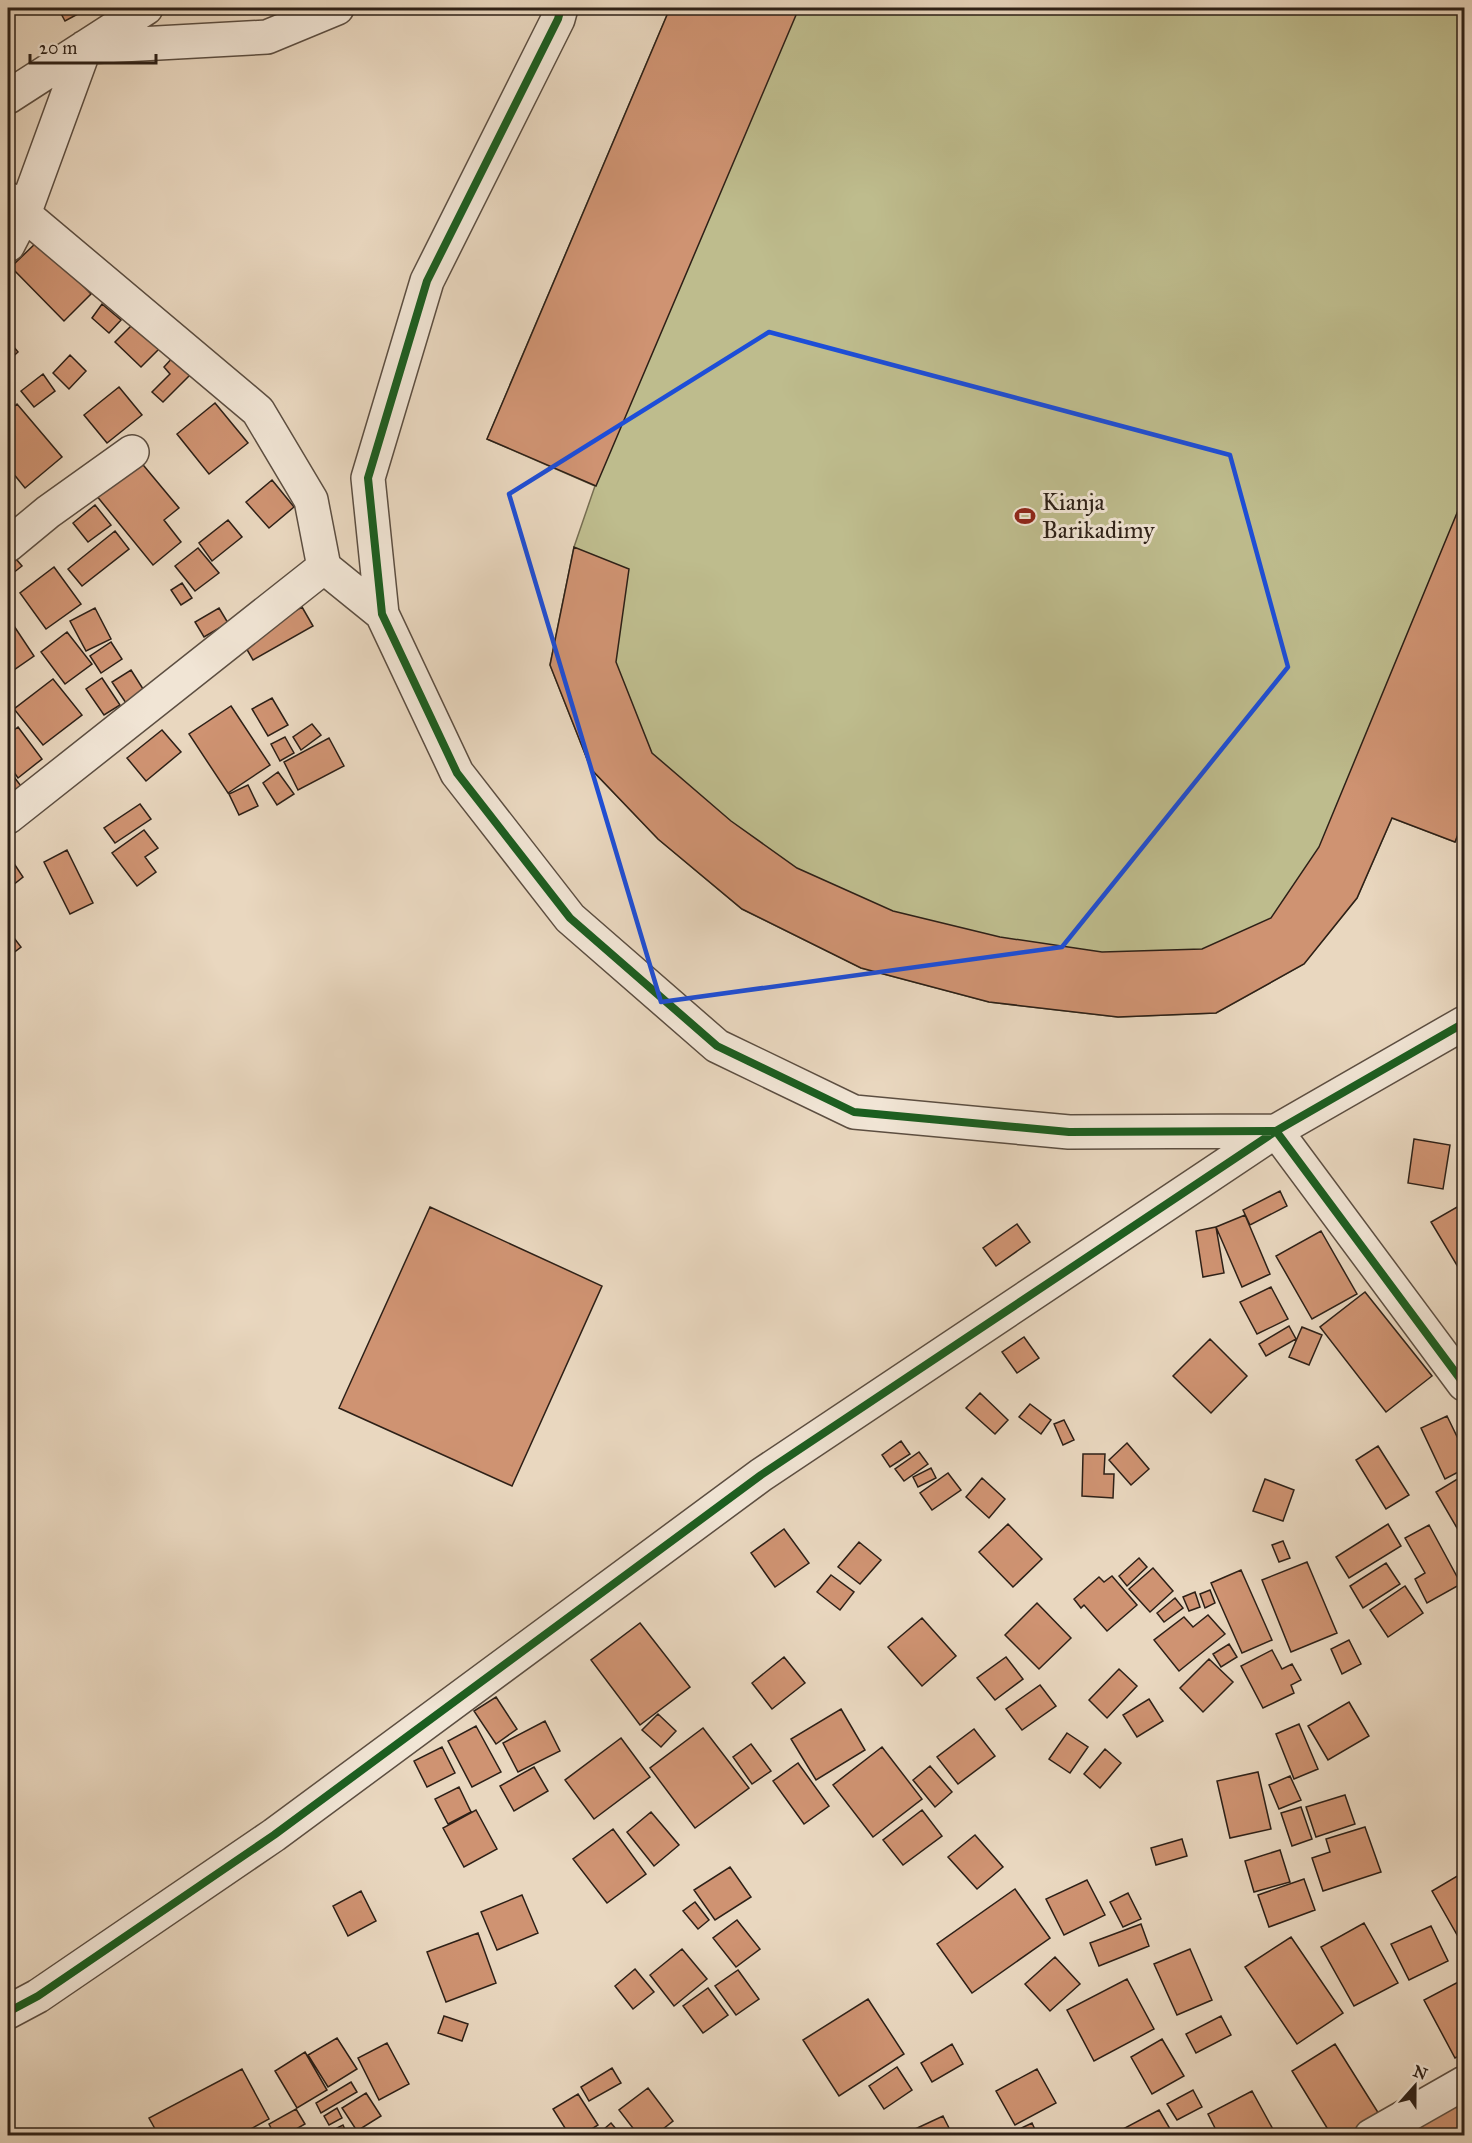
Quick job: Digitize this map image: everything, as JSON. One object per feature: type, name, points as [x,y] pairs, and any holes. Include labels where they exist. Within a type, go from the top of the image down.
[{"type":"street","points":[[8,96],[146,8]]},
{"type":"street","points":[[85,47],[267,37],[337,8]]},
{"type":"street","points":[[561,8],[558,19],[427,281],[368,478],[382,614],[457,773],[570,918],[717,1046],[854,1112],[1069,1132],[1276,1131]]},
{"type":"street","points":[[8,245],[16,206],[85,47]]},
{"type":"street","points":[[16,206],[258,411],[311,500],[324,567],[382,614]]},
{"type":"street","points":[[8,545],[48,512],[132,452]]},
{"type":"street","points":[[8,817],[324,567]]},
{"type":"street","points":[[8,2012],[38,1996],[274,1835],[761,1475],[1248,1153],[1276,1131],[1464,1023]]},
{"type":"street","points":[[1276,1131],[1464,1384]]},
{"type":"street","points":[[1371,2136],[1464,2083]]},
{"type":"highlighted area","points":[[769,332],[1230,455],[1288,667],[1062,947],[661,1002],[509,494]]},
{"type":"shaded area","name":"Kianja Barikadimy","points":[[670,8],[1464,8],[1464,819],[1455,842],[1392,818],[1357,898],[1304,964],[1216,1013],[1118,1017],[989,1002],[861,968],[742,909],[658,839],[591,769],[550,665],[574,547],[595,486],[487,439]]},
{"type":"building","points":[[58,8],[89,8],[65,21]]},
{"type":"building","points":[[670,8],[799,8],[596,486],[487,439]]},
{"type":"building","points":[[39,240],[91,294],[64,321],[11,267]]},
{"type":"building","points":[[102,304],[121,320],[109,333],[92,318]]},
{"type":"building","points":[[133,324],[159,349],[141,367],[115,342]]},
{"type":"building","points":[[8,340],[18,352],[8,361]]},
{"type":"building","points":[[70,355],[86,371],[69,389],[53,373]]},
{"type":"building","points":[[175,355],[192,373],[163,402],[152,392],[170,374],[164,367]]},
{"type":"building","points":[[43,374],[55,391],[34,407],[21,391]]},
{"type":"building","points":[[119,387],[142,415],[107,443],[84,415]]},
{"type":"building","points":[[215,403],[248,443],[209,474],[177,434]]},
{"type":"building","points":[[17,404],[62,457],[25,488],[8,467],[8,412]]},
{"type":"building","points":[[139,460],[179,508],[164,520],[181,542],[153,565],[96,495]]},
{"type":"building","points":[[272,480],[294,507],[269,528],[246,502]]},
{"type":"building","points":[[1464,496],[1464,819],[1455,842],[1392,818],[1357,898],[1304,964],[1216,1013],[1118,1017],[989,1002],[861,968],[742,909],[658,839],[591,769],[550,665],[574,547],[629,569],[616,662],[652,753],[731,821],[797,868],[893,911],[1000,937],[1102,952],[1202,949],[1271,918],[1319,847]]},
{"type":"building","points":[[95,505],[111,525],[88,542],[73,523]]},
{"type":"building","points":[[228,520],[242,537],[212,561],[199,543]]},
{"type":"building","points":[[115,531],[129,549],[82,586],[68,569]]},
{"type":"building","points":[[198,548],[219,573],[195,591],[175,566]]},
{"type":"building","points":[[10,552],[22,566],[8,577],[8,554]]},
{"type":"building","points":[[54,567],[81,604],[46,629],[20,593]]},
{"type":"building","points":[[182,583],[192,598],[181,605],[171,590]]},
{"type":"building","points":[[302,607],[313,626],[253,660],[242,641]]},
{"type":"building","points":[[95,608],[111,639],[86,651],[70,621]]},
{"type":"building","points":[[219,608],[228,623],[204,637],[195,622]]},
{"type":"building","points":[[14,626],[34,656],[8,674],[8,631]]},
{"type":"building","points":[[67,632],[92,664],[65,684],[41,652]]},
{"type":"building","points":[[111,642],[122,659],[101,673],[90,656]]},
{"type":"building","points":[[131,670],[145,692],[126,703],[112,682]]},
{"type":"building","points":[[102,678],[120,705],[104,715],[86,689]]},
{"type":"building","points":[[53,679],[82,715],[43,745],[14,709]]},
{"type":"building","points":[[272,698],[288,725],[268,736],[252,709]]},
{"type":"building","points":[[231,706],[270,765],[228,793],[189,734]]},
{"type":"building","points":[[312,724],[321,735],[301,750],[293,737]]},
{"type":"building","points":[[18,727],[42,759],[18,778],[8,764],[8,735]]},
{"type":"building","points":[[162,730],[181,752],[146,781],[127,758]]},
{"type":"building","points":[[285,737],[294,753],[280,761],[271,744]]},
{"type":"building","points":[[329,738],[344,766],[298,790],[284,762]]},
{"type":"building","points":[[8,769],[21,786],[8,796]]},
{"type":"building","points":[[278,772],[294,794],[277,805],[263,783]]},
{"type":"building","points":[[248,785],[258,806],[239,815],[229,794]]},
{"type":"building","points":[[140,804],[151,819],[115,843],[104,828]]},
{"type":"building","points":[[144,830],[158,848],[145,857],[156,872],[137,886],[112,853]]},
{"type":"building","points":[[67,850],[93,903],[70,914],[44,862]]},
{"type":"building","points":[[11,859],[23,877],[8,889],[8,861]]},
{"type":"building","points":[[8,930],[21,947],[8,957]]},
{"type":"building","points":[[1414,1139],[1450,1145],[1443,1189],[1408,1183]]},
{"type":"building","points":[[1280,1191],[1287,1206],[1250,1225],[1243,1210]]},
{"type":"building","points":[[1464,1203],[1464,1277],[1431,1222]]},
{"type":"building","points":[[430,1207],[602,1286],[512,1486],[339,1408]]},
{"type":"building","points":[[1245,1215],[1270,1274],[1242,1287],[1216,1227]]},
{"type":"building","points":[[1017,1224],[1030,1242],[996,1266],[983,1248]]},
{"type":"building","points":[[1216,1227],[1224,1273],[1203,1277],[1196,1231]]},
{"type":"building","points":[[1321,1231],[1357,1294],[1312,1319],[1276,1256]]},
{"type":"building","points":[[1271,1287],[1288,1319],[1257,1334],[1240,1302]]},
{"type":"building","points":[[1365,1292],[1432,1376],[1386,1412],[1320,1327]]},
{"type":"building","points":[[1289,1326],[1296,1339],[1266,1356],[1259,1344]]},
{"type":"building","points":[[1302,1327],[1322,1335],[1309,1365],[1289,1357]]},
{"type":"building","points":[[1024,1337],[1039,1358],[1017,1373],[1002,1352]]},
{"type":"building","points":[[1210,1339],[1247,1376],[1211,1413],[1173,1376]]},
{"type":"building","points":[[980,1393],[1008,1420],[995,1434],[966,1408]]},
{"type":"building","points":[[1030,1404],[1051,1420],[1041,1434],[1019,1417]]},
{"type":"building","points":[[1447,1416],[1464,1451],[1464,1469],[1445,1479],[1421,1428]]},
{"type":"building","points":[[1064,1420],[1074,1440],[1063,1445],[1054,1424]]},
{"type":"building","points":[[901,1441],[910,1454],[890,1467],[882,1455]]},
{"type":"building","points":[[1127,1443],[1149,1469],[1131,1485],[1109,1460]]},
{"type":"building","points":[[1378,1446],[1409,1495],[1386,1509],[1356,1460]]},
{"type":"building","points":[[919,1452],[928,1464],[904,1481],[895,1469]]},
{"type":"building","points":[[1083,1454],[1105,1454],[1104,1474],[1114,1474],[1113,1498],[1082,1496]]},
{"type":"building","points":[[931,1468],[936,1478],[918,1487],[913,1477]]},
{"type":"building","points":[[948,1473],[961,1490],[932,1510],[920,1493]]},
{"type":"building","points":[[1464,1475],[1464,1540],[1436,1492]]},
{"type":"building","points":[[982,1478],[1005,1499],[989,1518],[966,1497]]},
{"type":"building","points":[[1265,1479],[1294,1490],[1283,1521],[1253,1511]]},
{"type":"building","points":[[1008,1524],[1042,1559],[1013,1587],[979,1552]]},
{"type":"building","points":[[1388,1524],[1401,1546],[1349,1578],[1336,1557]]},
{"type":"building","points":[[1429,1525],[1461,1584],[1427,1603],[1415,1579],[1425,1573],[1405,1538]]},
{"type":"building","points":[[784,1529],[809,1563],[775,1587],[751,1553]]},
{"type":"building","points":[[1283,1541],[1290,1558],[1279,1562],[1272,1545]]},
{"type":"building","points":[[859,1542],[881,1560],[860,1584],[838,1567]]},
{"type":"building","points":[[1139,1558],[1147,1567],[1127,1586],[1119,1576]]},
{"type":"building","points":[[1307,1562],[1337,1633],[1291,1652],[1262,1580]]},
{"type":"building","points":[[1386,1563],[1400,1584],[1363,1608],[1350,1586]]},
{"type":"building","points":[[1153,1568],[1173,1591],[1150,1612],[1129,1589]]},
{"type":"building","points":[[1241,1570],[1272,1640],[1242,1653],[1211,1583]]},
{"type":"building","points":[[831,1575],[854,1592],[840,1610],[817,1592]]},
{"type":"building","points":[[1112,1576],[1137,1605],[1107,1631],[1084,1605],[1081,1608],[1074,1599],[1099,1577],[1104,1582]]},
{"type":"building","points":[[1405,1586],[1423,1613],[1388,1637],[1370,1610]]},
{"type":"building","points":[[1210,1590],[1215,1603],[1205,1608],[1200,1594]]},
{"type":"building","points":[[1195,1592],[1200,1607],[1189,1611],[1183,1597]]},
{"type":"building","points":[[1175,1598],[1183,1608],[1164,1622],[1157,1613]]},
{"type":"building","points":[[1037,1603],[1071,1638],[1039,1669],[1005,1635]]},
{"type":"building","points":[[1208,1615],[1225,1634],[1179,1671],[1154,1640],[1184,1617],[1193,1627]]},
{"type":"building","points":[[922,1618],[956,1656],[922,1686],[888,1647]]},
{"type":"building","points":[[640,1623],[690,1687],[640,1725],[591,1660]]},
{"type":"building","points":[[1349,1640],[1361,1664],[1342,1674],[1331,1649]]},
{"type":"building","points":[[1229,1644],[1237,1657],[1221,1667],[1213,1654]]},
{"type":"building","points":[[1272,1650],[1282,1669],[1292,1664],[1301,1680],[1291,1685],[1294,1693],[1263,1708],[1241,1666]]},
{"type":"building","points":[[784,1657],[805,1683],[772,1709],[752,1683]]},
{"type":"building","points":[[1006,1657],[1023,1679],[995,1700],[977,1678]]},
{"type":"building","points":[[1209,1659],[1233,1682],[1203,1712],[1180,1688]]},
{"type":"building","points":[[1119,1669],[1137,1686],[1107,1718],[1089,1700]]},
{"type":"building","points":[[1040,1685],[1056,1706],[1022,1730],[1006,1709]]},
{"type":"building","points":[[496,1697],[517,1729],[496,1744],[474,1711]]},
{"type":"building","points":[[1149,1699],[1163,1721],[1137,1737],[1123,1715]]},
{"type":"building","points":[[1349,1702],[1369,1736],[1328,1760],[1308,1726]]},
{"type":"building","points":[[841,1709],[865,1750],[816,1780],[791,1739]]},
{"type":"building","points":[[658,1714],[676,1731],[661,1747],[642,1730]]},
{"type":"building","points":[[545,1721],[560,1751],[518,1772],[503,1743]]},
{"type":"building","points":[[1299,1724],[1318,1769],[1294,1779],[1276,1734]]},
{"type":"building","points":[[476,1726],[501,1772],[472,1787],[448,1741]]},
{"type":"building","points":[[703,1728],[749,1788],[695,1828],[650,1768]]},
{"type":"building","points":[[974,1729],[995,1756],[958,1784],[937,1757]]},
{"type":"building","points":[[1067,1733],[1088,1747],[1070,1773],[1049,1759]]},
{"type":"building","points":[[621,1738],[650,1777],[594,1819],[565,1780]]},
{"type":"building","points":[[751,1744],[771,1771],[752,1784],[733,1757]]},
{"type":"building","points":[[442,1747],[455,1773],[427,1787],[414,1761]]},
{"type":"building","points":[[882,1747],[922,1799],[873,1837],[833,1785]]},
{"type":"building","points":[[1105,1749],[1121,1763],[1100,1788],[1084,1774]]},
{"type":"building","points":[[798,1763],[829,1806],[804,1824],[773,1781]]},
{"type":"building","points":[[930,1766],[952,1792],[935,1807],[913,1780]]},
{"type":"building","points":[[534,1767],[548,1791],[514,1811],[500,1786]]},
{"type":"building","points":[[1258,1772],[1271,1829],[1230,1838],[1217,1781]]},
{"type":"building","points":[[1290,1776],[1301,1800],[1279,1809],[1269,1785]]},
{"type":"building","points":[[459,1787],[471,1812],[448,1824],[435,1799]]},
{"type":"building","points":[[1345,1795],[1355,1824],[1316,1837],[1306,1807]]},
{"type":"building","points":[[1301,1807],[1312,1839],[1292,1846],[1281,1813]]},
{"type":"building","points":[[476,1810],[497,1849],[464,1867],[443,1828]]},
{"type":"building","points":[[922,1810],[942,1836],[903,1865],[883,1840]]},
{"type":"building","points":[[651,1812],[679,1845],[654,1866],[627,1832]]},
{"type":"building","points":[[1365,1827],[1381,1872],[1323,1891],[1312,1858],[1330,1852],[1326,1839]]},
{"type":"building","points":[[613,1829],[646,1874],[607,1903],[573,1859]]},
{"type":"building","points":[[975,1835],[1003,1867],[977,1889],[948,1857]]},
{"type":"building","points":[[1182,1839],[1187,1856],[1156,1865],[1151,1848]]},
{"type":"building","points":[[1280,1850],[1290,1882],[1254,1892],[1245,1861]]},
{"type":"building","points":[[730,1867],[751,1897],[715,1920],[694,1890]]},
{"type":"building","points":[[1464,1872],[1464,1947],[1432,1891]]},
{"type":"building","points":[[1304,1879],[1315,1910],[1269,1927],[1258,1895]]},
{"type":"building","points":[[1087,1880],[1105,1915],[1064,1935],[1046,1899]]},
{"type":"building","points":[[1015,1889],[1050,1938],[972,1993],[937,1944]]},
{"type":"building","points":[[361,1891],[376,1921],[348,1936],[333,1906]]},
{"type":"building","points":[[1128,1893],[1141,1919],[1123,1927],[1110,1902]]},
{"type":"building","points":[[522,1895],[538,1933],[497,1950],[481,1912]]},
{"type":"building","points":[[695,1902],[709,1920],[698,1929],[683,1911]]},
{"type":"building","points":[[737,1920],[760,1949],[736,1967],[713,1938]]},
{"type":"building","points":[[1364,1923],[1398,1983],[1354,2006],[1321,1947]]},
{"type":"building","points":[[1141,1924],[1149,1946],[1099,1966],[1090,1943]]},
{"type":"building","points":[[1431,1926],[1448,1961],[1409,1980],[1391,1944]]},
{"type":"building","points":[[478,1933],[496,1983],[446,2002],[427,1952]]},
{"type":"building","points":[[1291,1937],[1343,2013],[1297,2044],[1245,1967]]},
{"type":"building","points":[[682,1949],[707,1979],[674,2006],[650,1975]]},
{"type":"building","points":[[1190,1949],[1212,2000],[1177,2015],[1154,1964]]},
{"type":"building","points":[[1055,1957],[1080,1984],[1050,2011],[1025,1984]]},
{"type":"building","points":[[635,1969],[654,1992],[633,2009],[615,1986]]},
{"type":"building","points":[[738,1970],[759,1999],[736,2015],[715,1986]]},
{"type":"building","points":[[1127,1979],[1154,2029],[1094,2061],[1067,2010]]},
{"type":"building","points":[[1464,1979],[1464,2053],[1455,2058],[1424,2000]]},
{"type":"building","points":[[708,1988],[728,2015],[703,2033],[683,2006]]},
{"type":"building","points":[[868,1999],[904,2054],[839,2096],[803,2040]]},
{"type":"building","points":[[444,2016],[468,2024],[462,2041],[438,2033]]},
{"type":"building","points":[[1221,2016],[1231,2035],[1196,2053],[1186,2034]]},
{"type":"building","points":[[337,2038],[357,2069],[328,2087],[308,2055]]},
{"type":"building","points":[[1162,2039],[1184,2076],[1152,2094],[1131,2057]]},
{"type":"building","points":[[387,2043],[409,2084],[379,2100],[358,2058]]},
{"type":"building","points":[[952,2044],[963,2064],[932,2082],[921,2063]]},
{"type":"building","points":[[1335,2044],[1384,2122],[1361,2136],[1332,2136],[1292,2071]]},
{"type":"building","points":[[305,2052],[327,2090],[297,2108],[275,2071]]},
{"type":"building","points":[[897,2067],[912,2090],[884,2109],[869,2086]]},
{"type":"building","points":[[612,2068],[621,2083],[589,2101],[581,2087]]},
{"type":"building","points":[[242,2069],[269,2119],[238,2136],[159,2136],[149,2118]]},
{"type":"building","points":[[1037,2069],[1056,2103],[1015,2125],[996,2091]]},
{"type":"building","points":[[351,2082],[357,2092],[321,2113],[316,2103]]},
{"type":"building","points":[[648,2088],[673,2121],[654,2136],[639,2136],[619,2110]]},
{"type":"building","points":[[1193,2090],[1202,2107],[1177,2120],[1167,2104]]},
{"type":"building","points":[[1252,2091],[1275,2133],[1270,2136],[1219,2136],[1208,2114]]},
{"type":"building","points":[[366,2093],[381,2116],[357,2131],[342,2108]]},
{"type":"building","points":[[578,2094],[598,2125],[581,2136],[570,2136],[553,2109]]},
{"type":"building","points":[[1453,2100],[1464,2120],[1464,2136],[1397,2136]]},
{"type":"building","points":[[337,2108],[342,2118],[329,2125],[324,2116]]},
{"type":"building","points":[[296,2109],[305,2124],[284,2136],[275,2136],[269,2124]]},
{"type":"building","points":[[1159,2110],[1173,2134],[1124,2136],[1121,2130]]},
{"type":"building","points":[[943,2116],[953,2136],[900,2136]]},
{"type":"building","points":[[611,2123],[622,2136],[596,2136]]},
{"type":"building","points":[[1032,2123],[1038,2136],[1005,2136]]},
{"type":"building","points":[[343,2125],[348,2136],[325,2136],[325,2134]]},
{"type":"cycle path","points":[[561,8],[558,19],[427,281],[368,478],[382,614],[457,773],[570,918],[717,1046],[854,1112],[1069,1132],[1276,1131],[1464,1384]]},
{"type":"cycle path","points":[[8,2012],[38,1996],[274,1835],[761,1475],[1276,1131],[1464,1023]]},
{"type":"place","name":"Kianja Barikadimy","points":[[1025,516]]}]
